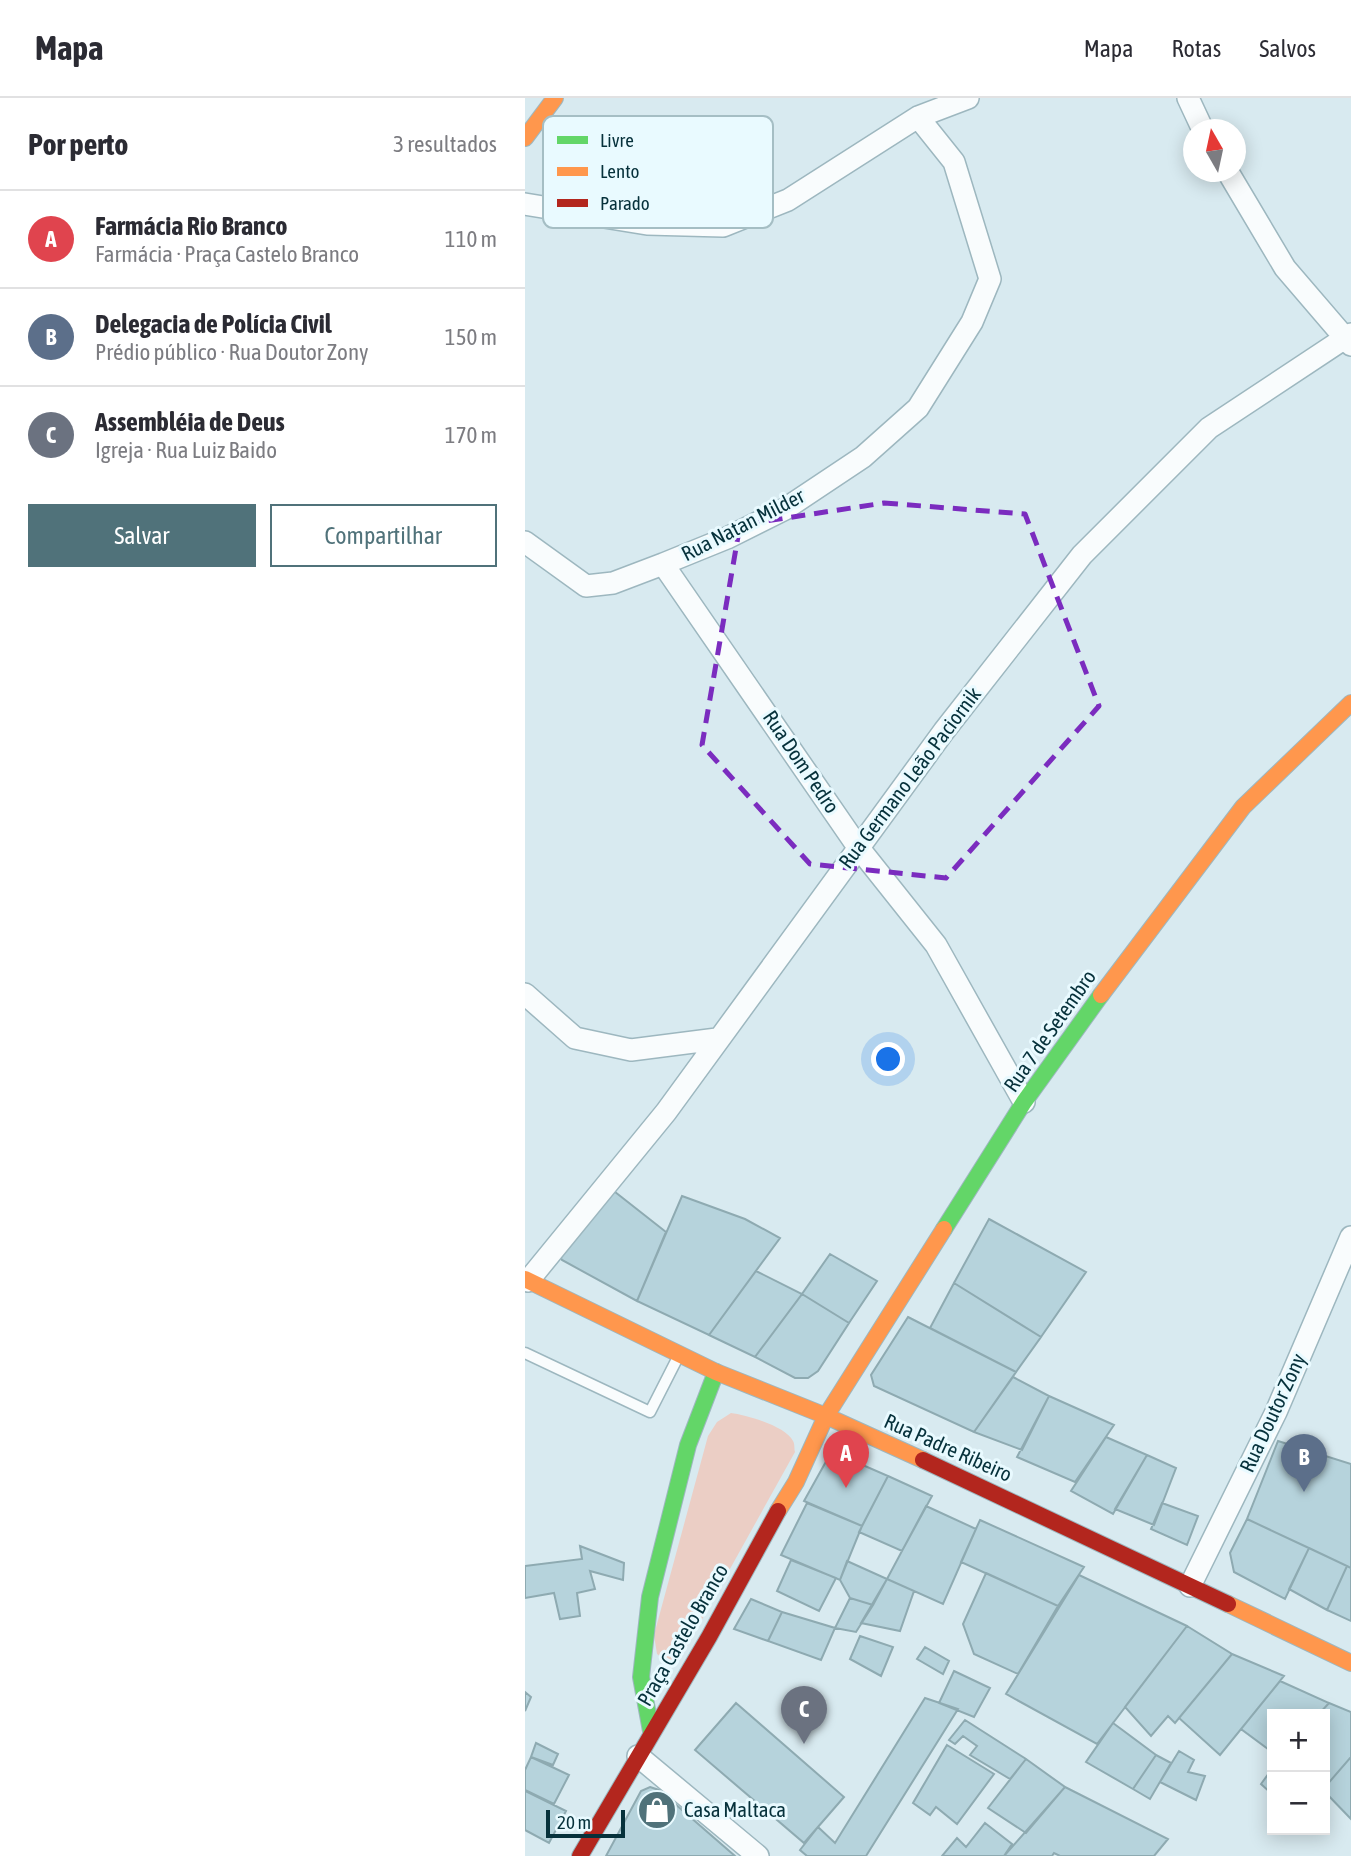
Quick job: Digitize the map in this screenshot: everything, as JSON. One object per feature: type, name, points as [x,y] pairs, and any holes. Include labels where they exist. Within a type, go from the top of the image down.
[{"type":"street","points":[[525,138],[555,98]]},
{"type":"street","points":[[773,206],[788,200],[918,117],[968,98]]},
{"type":"street","points":[[1173,98],[1195,115]]},
{"type":"street","name":"Rua Natan Milder","points":[[525,542],[586,586],[613,583],[727,538],[785,509],[863,457],[918,408],[972,322],[990,279],[954,162],[918,117]]},
{"type":"street","points":[[1234,182],[1285,268],[1349,339]]},
{"type":"street","points":[[525,204],[543,207]]},
{"type":"street","name":"Rua Germano Leão Paciornik","points":[[526,1280],[666,1112],[944,731],[1082,555],[1209,428],[1349,339]]},
{"type":"street","name":"Rua Dom Pedro","points":[[663,564],[859,847],[936,945],[1024,1102]]},
{"type":"street","name":"Rua 7 de Setembro","points":[[826,1416],[1024,1102],[1105,989],[1243,807],[1351,703]]},
{"type":"street","points":[[525,994],[575,1038],[631,1050],[717,1039]]},
{"type":"street","name":"Rua Doutor Zony","points":[[1190,1586],[1276,1412],[1351,1237]]},
{"type":"street","name":"Rua Padre Ribeiro","points":[[526,1280],[716,1372],[826,1416],[1026,1507],[1351,1663]]},
{"type":"street","name":"Praça Castelo Branco","points":[[652,1731],[641,1677],[650,1597],[688,1444],[716,1372]]},
{"type":"street","name":"Praça Castelo Branco","points":[[652,1731],[709,1637],[753,1554],[796,1482],[826,1416]]},
{"type":"street","points":[[580,1856],[652,1731]]},
{"type":"street","points":[[638,1756],[758,1856]]},
{"type":"lane","points":[[525,1353],[650,1412],[680,1354]]},
{"type":"highlighted area","points":[[884,503],[1025,514],[1099,706],[946,878],[810,864],[702,745],[740,525]]},
{"type":"shaded area","points":[[731,1413],[774,1426],[789,1436],[795,1452],[681,1657],[669,1660],[657,1654],[654,1635],[708,1436],[717,1422]]},
{"type":"building","points":[[610,1188],[666,1232],[637,1301],[562,1260],[559,1255]]},
{"type":"building","points":[[682,1196],[745,1219],[780,1238],[709,1335],[637,1301]]},
{"type":"building","points":[[989,1219],[1086,1272],[1041,1337],[954,1283]]},
{"type":"building","points":[[830,1254],[877,1281],[849,1323],[802,1294]]},
{"type":"building","points":[[756,1271],[802,1294],[755,1357],[709,1335]]},
{"type":"building","points":[[954,1283],[1041,1337],[1016,1372],[930,1328]]},
{"type":"building","points":[[802,1294],[849,1323],[818,1371],[808,1378],[795,1378],[755,1357]]},
{"type":"building","points":[[908,1317],[1016,1372],[974,1432],[874,1386],[871,1375]]},
{"type":"building","points":[[1013,1377],[1049,1396],[1022,1450],[974,1432]]},
{"type":"building","points":[[1049,1396],[1114,1425],[1075,1482],[1017,1457]]},
{"type":"building","points":[[1106,1437],[1147,1455],[1113,1514],[1071,1491]]},
{"type":"building","points":[[1278,1441],[1351,1464],[1351,1568],[1247,1519]]},
{"type":"building","points":[[832,1455],[842,1456],[888,1476],[862,1526],[804,1501]]},
{"type":"building","points":[[1147,1455],[1176,1468],[1154,1525],[1115,1509]]},
{"type":"building","points":[[888,1476],[932,1496],[902,1551],[859,1532]]},
{"type":"building","points":[[807,1503],[862,1526],[840,1580],[781,1555]]},
{"type":"building","points":[[1162,1503],[1198,1516],[1187,1545],[1151,1529]]},
{"type":"building","points":[[926,1506],[976,1529],[943,1604],[887,1579]]},
{"type":"building","points":[[1247,1519],[1309,1548],[1285,1599],[1234,1572],[1230,1553]]},
{"type":"building","points":[[980,1520],[1084,1567],[1058,1606],[961,1562]]},
{"type":"building","points":[[580,1546],[624,1563],[623,1580],[590,1571],[595,1589],[577,1593],[580,1616],[560,1619],[554,1593],[525,1598],[525,1566],[582,1559]]},
{"type":"building","points":[[1309,1548],[1347,1566],[1327,1610],[1289,1589]]},
{"type":"building","points":[[791,1560],[836,1578],[819,1611],[777,1591]]},
{"type":"building","points":[[847,1561],[887,1579],[873,1605],[850,1598],[840,1580]]},
{"type":"building","points":[[1347,1566],[1351,1568],[1351,1621],[1327,1610]]},
{"type":"building","points":[[986,1573],[1058,1606],[1018,1674],[974,1654],[963,1624]]},
{"type":"building","points":[[1079,1575],[1187,1626],[1097,1744],[1006,1694]]},
{"type":"building","points":[[887,1579],[914,1591],[900,1631],[861,1623]]},
{"type":"building","points":[[850,1598],[873,1605],[856,1632],[835,1628]]},
{"type":"building","points":[[751,1599],[782,1612],[768,1641],[734,1629]]},
{"type":"building","points":[[782,1612],[835,1628],[821,1660],[768,1641]]},
{"type":"building","points":[[1187,1626],[1232,1654],[1175,1723],[1168,1716],[1151,1736],[1125,1707]]},
{"type":"building","points":[[860,1636],[893,1647],[881,1676],[850,1659]]},
{"type":"building","points":[[925,1647],[949,1661],[943,1674],[917,1659]]},
{"type":"building","points":[[1232,1654],[1284,1676],[1220,1755],[1179,1718]]},
{"type":"building","points":[[954,1671],[990,1688],[974,1717],[939,1703]]},
{"type":"building","points":[[1280,1681],[1329,1703],[1324,1709],[1267,1709],[1267,1748],[1241,1729]]},
{"type":"building","points":[[525,1692],[531,1697],[525,1711]]},
{"type":"building","points":[[925,1698],[958,1709],[866,1856],[807,1856],[800,1850],[818,1827],[835,1843]]},
{"type":"building","points":[[736,1703],[844,1797],[804,1843],[695,1750]]},
{"type":"building","points":[[1329,1703],[1351,1712],[1351,1757],[1330,1781],[1330,1709],[1324,1709]]},
{"type":"building","points":[[965,1720],[1026,1759],[1010,1779],[970,1755],[977,1746],[963,1736],[955,1744],[949,1740]]},
{"type":"building","points":[[1113,1723],[1156,1755],[1133,1789],[1086,1762]]},
{"type":"building","points":[[536,1743],[558,1754],[553,1765],[531,1757]]},
{"type":"building","points":[[947,1745],[994,1774],[957,1824],[936,1807],[930,1815],[913,1803]]},
{"type":"building","points":[[1179,1751],[1194,1760],[1188,1772],[1205,1776],[1196,1800],[1160,1782]]},
{"type":"building","points":[[1156,1755],[1171,1763],[1150,1799],[1133,1789]]},
{"type":"building","points":[[531,1757],[569,1775],[554,1804],[525,1790],[525,1770]]},
{"type":"building","points":[[1351,1757],[1351,1819],[1330,1797],[1330,1781]]},
{"type":"building","points":[[1026,1759],[1065,1787],[1026,1833],[988,1808]]},
{"type":"building","points":[[1267,1776],[1267,1789],[1261,1784]]},
{"type":"building","name":"Casa Maltaca","points":[[650,1787],[659,1790],[735,1856],[606,1856],[641,1791]]},
{"type":"building","points":[[1065,1787],[1168,1839],[1154,1856],[1060,1856],[1054,1853],[1052,1856],[1004,1856]]},
{"type":"building","points":[[525,1791],[566,1811],[549,1843],[525,1830]]},
{"type":"building","points":[[985,1823],[1012,1844],[1004,1856],[942,1856],[957,1838],[966,1847]]},
{"type":"traffic: fast","points":[[944,1229],[1024,1102],[1101,995]]},
{"type":"traffic: fast","points":[[651,1731],[641,1677],[650,1597],[688,1445],[716,1372]]},
{"type":"traffic: slow","points":[[525,138],[555,98]]},
{"type":"traffic: slow","points":[[1101,995],[1243,807],[1351,703]]},
{"type":"traffic: slow","points":[[778,1511],[796,1482],[826,1416],[944,1229]]},
{"type":"traffic: slow","points":[[525,1279],[716,1372],[826,1416],[923,1460]]},
{"type":"traffic: slow","points":[[1228,1604],[1351,1663]]},
{"type":"traffic: jam","points":[[923,1460],[1228,1604]]},
{"type":"traffic: jam","points":[[580,1856],[709,1637],[778,1511]]},
{"type":"place","name":"Farmácia Rio Branco","points":[[846,1488]]},
{"type":"place","name":"Delegacia de Polícia Civil","points":[[1304,1492]]},
{"type":"place","name":"Assembléia de Deus","points":[[804,1744]]},
{"type":"place","name":"Casa Maltaca","points":[[657,1810]]}]
